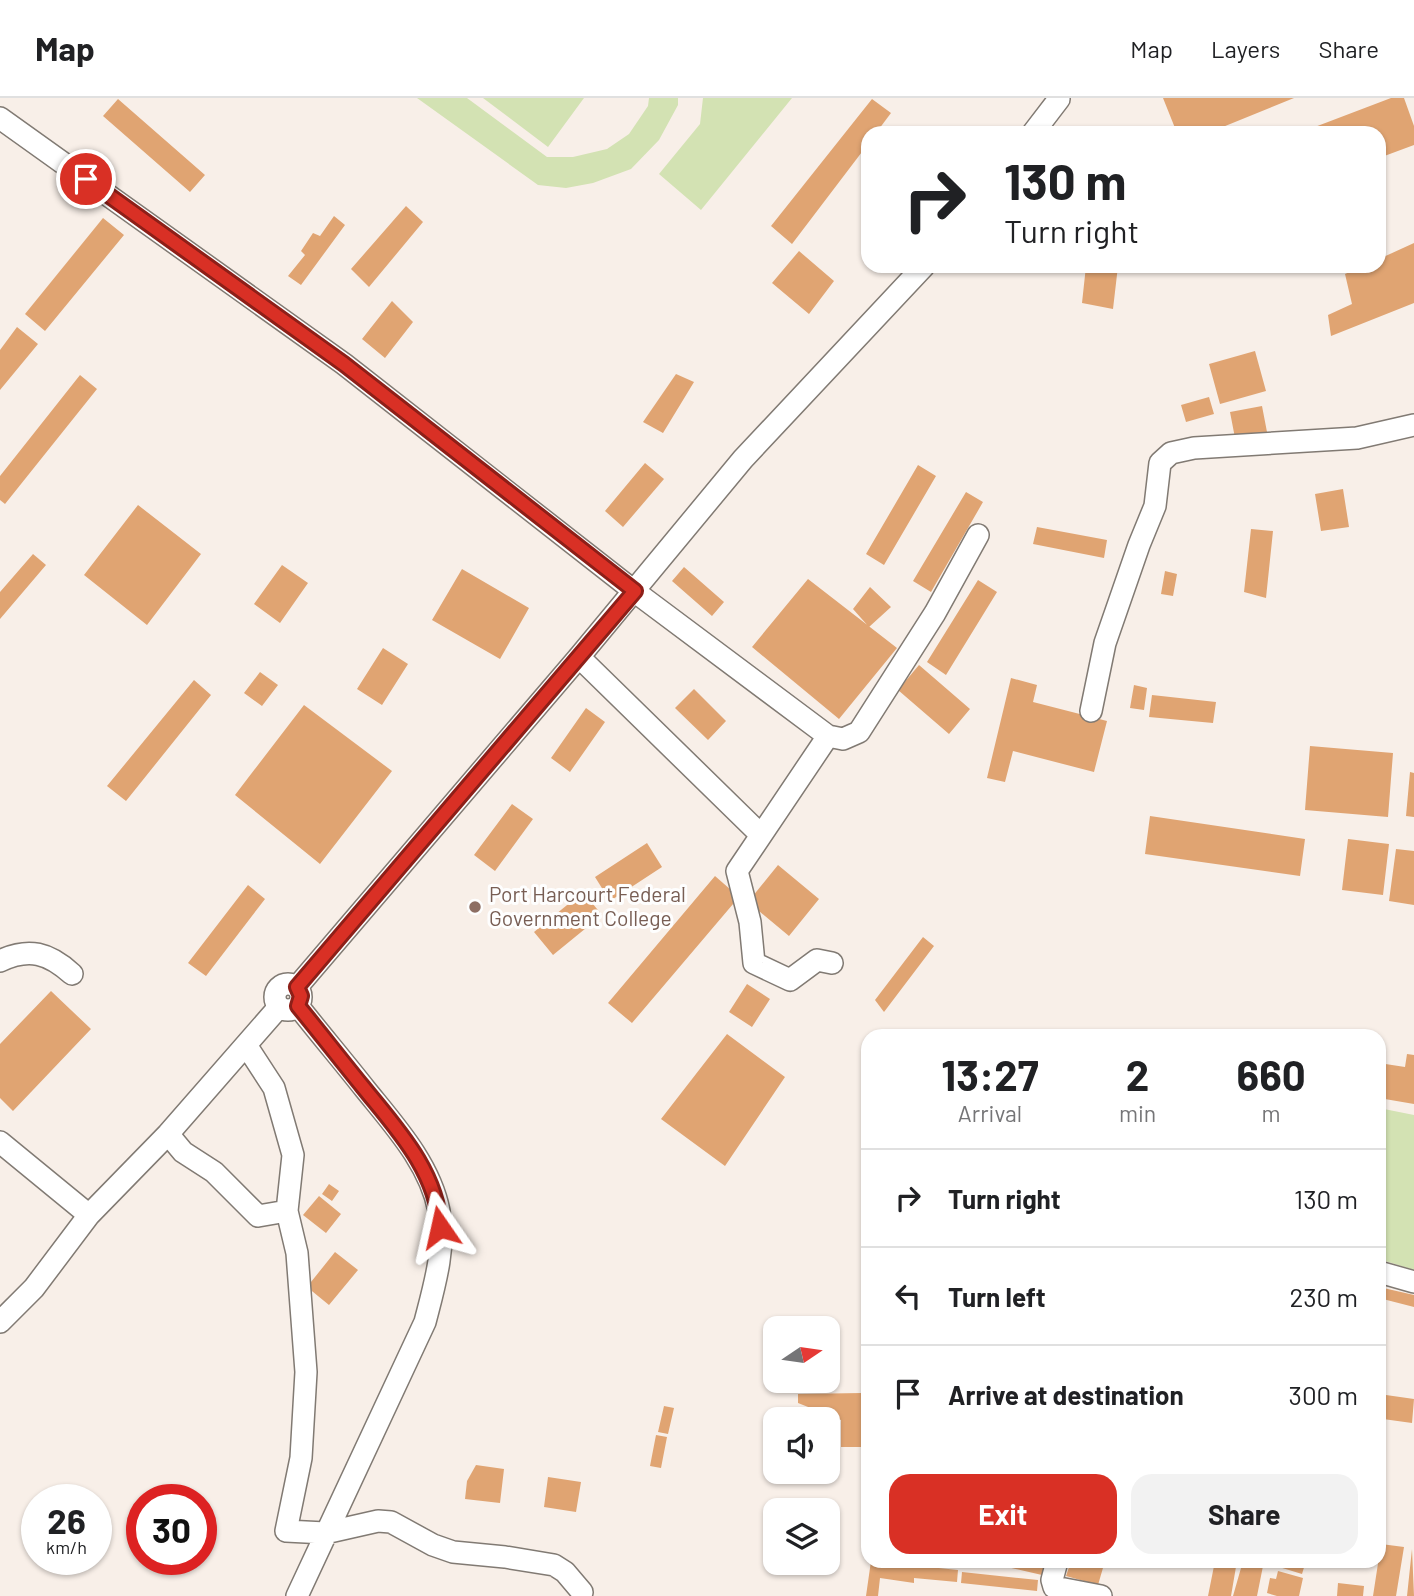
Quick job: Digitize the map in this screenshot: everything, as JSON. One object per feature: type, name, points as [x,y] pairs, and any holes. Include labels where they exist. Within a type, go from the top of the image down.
[{"type":"street","points":[[1038,126],[1059,99]]},
{"type":"street","points":[[0,118],[344,364],[635,591],[828,736],[843,738],[859,733],[935,613],[978,535]]},
{"type":"street","points":[[0,1322],[34,1289],[89,1215],[168,1134],[246,1045],[291,1000],[743,459],[917,273]]},
{"type":"street","points":[[1091,711],[1105,643],[1155,506],[1160,464],[1171,453],[1194,448],[1357,438],[1414,425]]},
{"type":"street","points":[[579,657],[761,835]]},
{"type":"street","points":[[828,736],[737,871],[750,922],[754,963],[790,980],[817,960],[832,963]]},
{"type":"street","points":[[0,961],[19,954],[39,954],[56,959],[72,974]]},
{"type":"street","points":[[291,1000],[402,1136],[419,1161],[432,1188],[440,1222],[435,1282],[425,1322],[297,1596]]},
{"type":"street","points":[[246,1045],[274,1088],[293,1155],[288,1211],[297,1253],[306,1372],[301,1458],[286,1531],[325,1533],[377,1521],[391,1522],[432,1545],[453,1552],[554,1565],[565,1572],[582,1592]]},
{"type":"street","points":[[168,1134],[183,1152],[214,1171],[258,1216],[288,1211]]},
{"type":"street","points":[[0,1142],[89,1215]]},
{"type":"street","points":[[1386,1274],[1414,1282]]},
{"type":"street","points":[[1055,1568],[1052,1580],[1054,1587],[1101,1596]]},
{"type":"green space","points":[[417,98],[467,98],[547,157],[573,157],[607,149],[629,134],[648,106],[649,98],[678,98],[678,105],[659,140],[631,169],[593,183],[566,188],[538,185]]},
{"type":"green space","points":[[483,98],[584,98],[548,147]]},
{"type":"green space","points":[[703,98],[792,98],[701,210],[659,174],[700,124]]},
{"type":"green space","points":[[1386,1109],[1414,1115],[1414,1270],[1386,1261]]},
{"type":"building","points":[[1163,98],[1294,98],[1225,126],[1174,126]]},
{"type":"building","points":[[1391,98],[1404,98],[1414,126],[1414,145],[1386,155],[1386,126],[1317,126]]},
{"type":"building","points":[[118,99],[205,175],[190,192],[103,116]]},
{"type":"building","points":[[872,99],[891,113],[881,126],[861,126],[861,153],[792,244],[771,226]]},
{"type":"building","points":[[406,206],[423,222],[369,287],[351,269]]},
{"type":"building","points":[[334,216],[345,225],[301,285],[288,276],[305,255],[301,251],[313,233],[320,236]]},
{"type":"building","points":[[103,218],[124,235],[45,331],[25,314]]},
{"type":"building","points":[[1414,243],[1414,303],[1331,336],[1328,315],[1352,304],[1345,274],[1386,273],[1386,256]]},
{"type":"building","points":[[799,251],[834,281],[809,314],[772,283]]},
{"type":"building","points":[[1085,273],[1117,273],[1113,309],[1082,303]]},
{"type":"building","points":[[392,301],[413,322],[385,358],[362,339]]},
{"type":"building","points":[[17,327],[38,344],[0,390],[0,350]]},
{"type":"building","points":[[1255,351],[1266,391],[1220,404],[1209,364]]},
{"type":"building","points":[[676,374],[694,382],[663,433],[643,422]]},
{"type":"building","points":[[80,375],[97,389],[5,504],[0,500],[0,476]]},
{"type":"building","points":[[1209,397],[1214,414],[1186,422],[1181,405]]},
{"type":"building","points":[[1262,406],[1267,432],[1235,438],[1230,412]]},
{"type":"building","points":[[645,463],[664,479],[623,527],[605,511]]},
{"type":"building","points":[[918,465],[936,476],[884,565],[866,554]]},
{"type":"building","points":[[1343,489],[1349,527],[1321,531],[1315,494]]},
{"type":"building","points":[[966,492],[983,502],[931,592],[913,581]]},
{"type":"building","points":[[138,505],[201,554],[147,625],[84,575]]},
{"type":"building","points":[[1037,527],[1107,540],[1104,558],[1033,544]]},
{"type":"building","points":[[1251,529],[1273,531],[1266,598],[1244,592]]},
{"type":"building","points":[[33,554],[46,565],[0,619],[0,592]]},
{"type":"building","points":[[282,565],[308,583],[280,623],[254,604]]},
{"type":"building","points":[[684,567],[724,602],[712,616],[672,581]]},
{"type":"building","points":[[462,569],[529,608],[500,659],[432,620]]},
{"type":"building","points":[[1165,571],[1177,574],[1173,596],[1161,594]]},
{"type":"building","points":[[808,579],[897,648],[839,719],[752,647]]},
{"type":"building","points":[[978,580],[997,592],[946,675],[927,662]]},
{"type":"building","points":[[870,587],[891,607],[869,627],[853,609]]},
{"type":"building","points":[[383,648],[408,664],[382,705],[357,689]]},
{"type":"building","points":[[919,665],[970,709],[949,734],[898,690]]},
{"type":"building","points":[[260,672],[278,685],[262,706],[244,693]]},
{"type":"building","points":[[1011,678],[1037,685],[1033,702],[1107,721],[1094,772],[1013,751],[1005,782],[987,778]]},
{"type":"building","points":[[194,680],[211,695],[126,801],[107,786]]},
{"type":"building","points":[[1134,685],[1147,688],[1144,710],[1130,708]]},
{"type":"building","points":[[694,689],[726,721],[708,740],[675,708]]},
{"type":"building","points":[[1152,695],[1216,702],[1213,723],[1149,717]]},
{"type":"building","points":[[304,705],[392,771],[320,864],[235,795]]},
{"type":"building","points":[[586,708],[605,722],[570,772],[551,758]]},
{"type":"building","points":[[1310,746],[1393,753],[1388,817],[1305,810]]},
{"type":"building","points":[[1410,772],[1414,773],[1414,817],[1406,816]]},
{"type":"building","points":[[512,804],[533,819],[495,871],[474,855]]},
{"type":"building","points":[[1150,816],[1305,839],[1300,876],[1145,854]]},
{"type":"building","points":[[1348,839],[1389,844],[1383,895],[1342,890]]},
{"type":"building","points":[[647,843],[662,867],[610,901],[595,877]]},
{"type":"building","points":[[1396,849],[1414,851],[1414,905],[1389,901]]},
{"type":"building","points":[[778,865],[819,899],[789,936],[748,902]]},
{"type":"building","points":[[715,876],[739,897],[632,1023],[608,1003]]},
{"type":"building","points":[[248,885],[265,899],[206,976],[188,963]]},
{"type":"building","points":[[583,892],[602,915],[553,955],[534,932]]},
{"type":"building","points":[[923,937],[934,946],[884,1012],[875,1000]]},
{"type":"building","points":[[747,984],[770,999],[752,1027],[729,1012]]},
{"type":"building","points":[[51,991],[91,1029],[13,1111],[0,1098],[0,1044]]},
{"type":"building","points":[[727,1034],[785,1077],[725,1166],[661,1119]]},
{"type":"building","points":[[1407,1054],[1414,1055],[1414,1104],[1386,1099],[1386,1064],[1405,1067]]},
{"type":"building","points":[[329,1184],[339,1191],[332,1201],[322,1194]]},
{"type":"building","points":[[319,1196],[341,1214],[326,1233],[303,1215]]},
{"type":"building","points":[[335,1252],[358,1270],[329,1305],[307,1287]]},
{"type":"building","points":[[1386,1289],[1414,1295],[1414,1307],[1386,1300]]},
{"type":"building","points":[[861,1393],[861,1447],[841,1447],[840,1407],[808,1407],[798,1403],[798,1394]]},
{"type":"building","points":[[1386,1395],[1414,1399],[1412,1423],[1386,1419]]},
{"type":"building","points":[[664,1406],[674,1408],[668,1434],[658,1432]]},
{"type":"building","points":[[656,1435],[667,1437],[661,1468],[650,1466]]},
{"type":"building","points":[[476,1465],[504,1469],[500,1503],[465,1499],[467,1481]]},
{"type":"building","points":[[548,1477],[581,1482],[576,1512],[544,1507]]},
{"type":"building","points":[[1386,1545],[1404,1547],[1396,1596],[1373,1596],[1377,1568],[1386,1568]]},
{"type":"building","points":[[1412,1549],[1414,1596],[1407,1596]]},
{"type":"building","points":[[870,1568],[958,1570],[957,1582],[914,1578],[914,1583],[880,1578],[878,1596],[866,1596]]},
{"type":"building","points":[[1012,1568],[1044,1568],[1042,1575]]},
{"type":"building","points":[[1069,1568],[1103,1568],[1098,1585],[1066,1576]]},
{"type":"building","points":[[1214,1568],[1236,1568],[1231,1596],[1208,1596]]},
{"type":"building","points":[[1241,1568],[1263,1568],[1257,1596],[1233,1596]]},
{"type":"building","points":[[1282,1568],[1304,1568],[1302,1574]]},
{"type":"building","points":[[1278,1571],[1303,1578],[1299,1596],[1267,1593],[1270,1578],[1276,1579]]},
{"type":"building","points":[[962,1572],[1038,1580],[1037,1591],[961,1583]]},
{"type":"building","points":[[1338,1583],[1364,1586],[1363,1596],[1337,1596]]},
{"type":"place","name":"Port Harcourt Federal Government College","points":[[475,907]]},
{"type":"route","points":[[86,179],[344,364],[635,591],[297,987],[301,996],[298,1006],[419,1161],[432,1188],[440,1227]]}]
